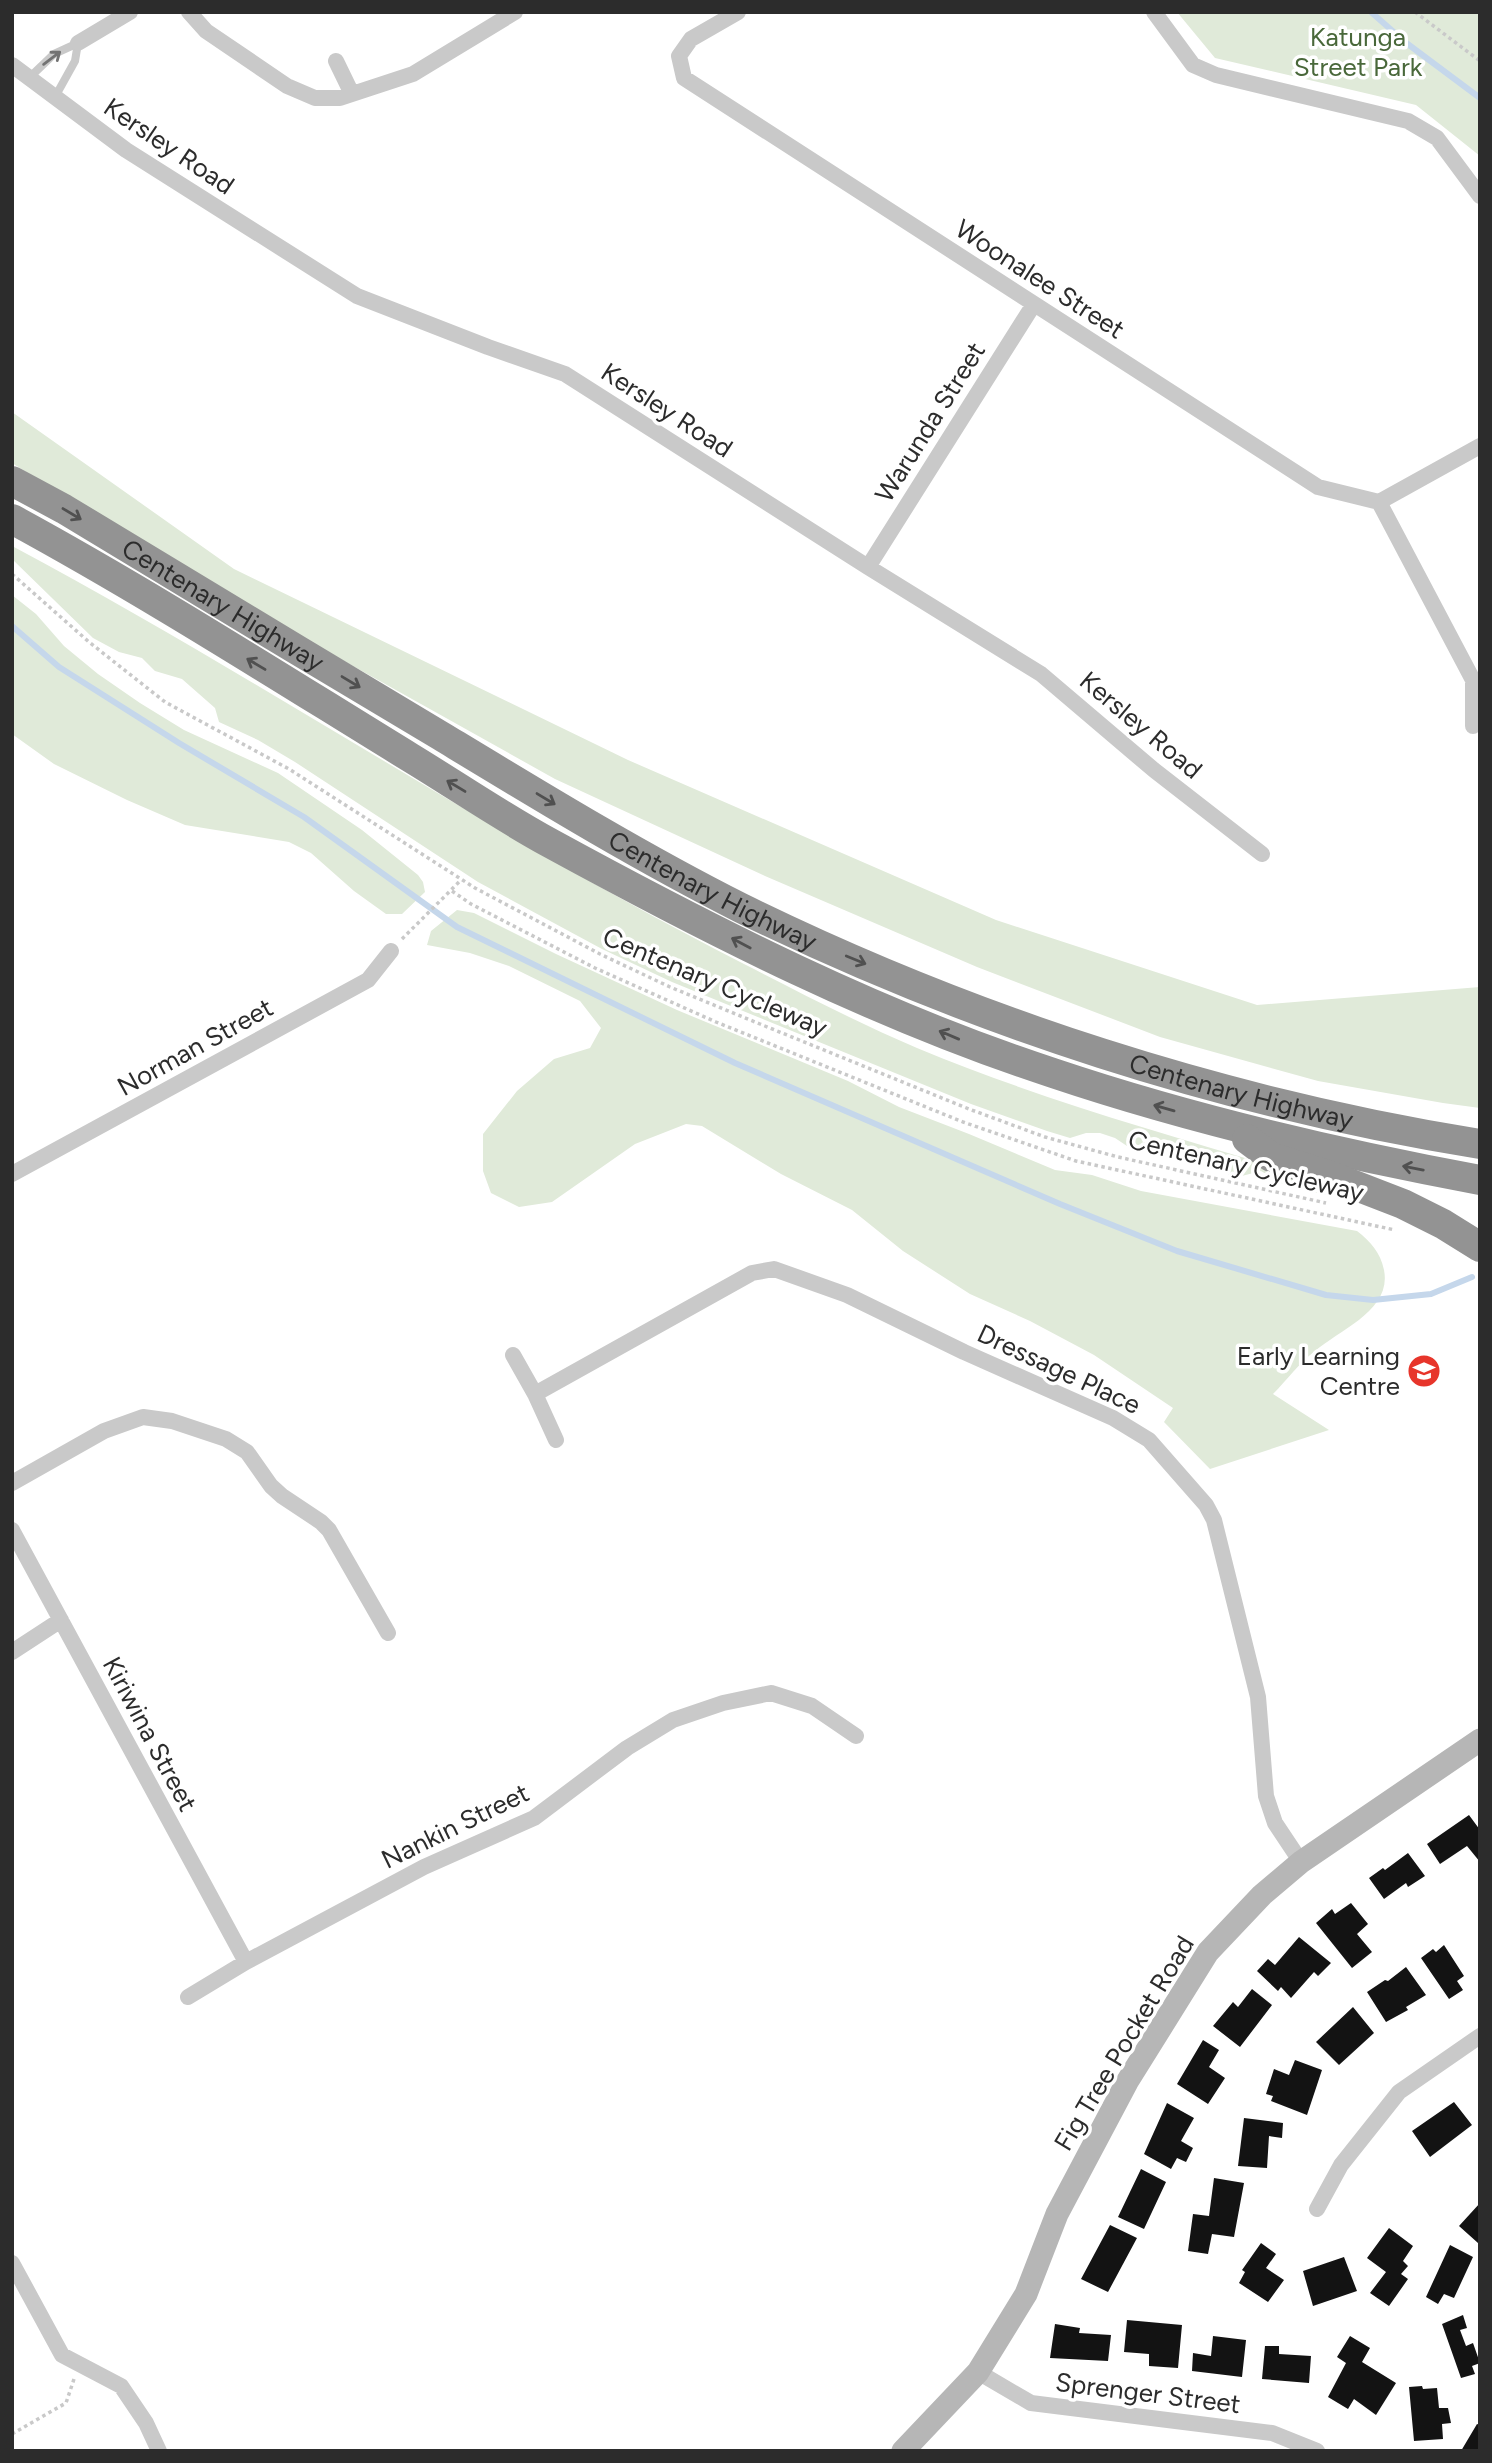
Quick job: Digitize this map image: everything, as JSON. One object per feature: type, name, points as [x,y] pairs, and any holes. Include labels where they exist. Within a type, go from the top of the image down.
[{"type":"highway","name":"Centenary Highway","points":[[12,481],[75,516],[591,827],[739,907],[817,944],[1017,1024],[1140,1066],[1358,1122],[1480,1144]]},
{"type":"highway","name":"Centenary Highway","points":[[12,519],[108,573],[547,841],[751,948],[965,1041],[1051,1073],[1230,1127],[1377,1161],[1480,1180]]},
{"type":"highway","points":[[1230,1127],[1271,1157],[1403,1203],[1480,1247]]},
{"type":"main road","name":"Fig Tree Pocket Road","points":[[903,2451],[978,2372],[1026,2294],[1057,2214],[1127,2082],[1208,1952],[1262,1895],[1301,1862],[1480,1740]]},
{"type":"street","points":[[78,43],[130,12]]},
{"type":"street","points":[[189,12],[206,31],[287,86],[315,98],[340,98],[413,74],[515,12]]},
{"type":"street","name":"Woonalee Street","points":[[738,12],[691,39],[679,56],[684,78],[1318,487],[1379,502]]},
{"type":"street","points":[[1154,12],[1193,65],[1216,75],[1408,121],[1437,138],[1480,196]]},
{"type":"street","points":[[336,61],[352,94]]},
{"type":"street","name":"Kersley Road","points":[[12,65],[126,150],[356,296],[488,348],[565,374],[1041,674],[1154,770],[1262,854]]},
{"type":"street","name":"Warunda Street","points":[[868,567],[1034,304]]},
{"type":"street","points":[[1473,726],[1473,680],[1379,502],[1480,446]]},
{"type":"street","name":"Norman Street","points":[[12,1174],[368,980],[391,951]]},
{"type":"street","name":"Dressage Place","points":[[535,1394],[752,1273],[774,1269],[847,1295],[1141,1434],[1206,1505],[1214,1520],[1258,1697],[1266,1796],[1275,1823],[1301,1862]]},
{"type":"street","points":[[513,1355],[556,1440]]},
{"type":"street","points":[[12,1483],[104,1431],[143,1417],[172,1421],[226,1440],[247,1452],[282,1496],[321,1521],[329,1530],[388,1633]]},
{"type":"street","name":"Kiriwina Street","points":[[12,1530],[246,1962]]},
{"type":"street","points":[[12,1652],[61,1620]]},
{"type":"street","name":"Nankin Street","points":[[188,1997],[246,1962],[424,1867],[534,1818],[627,1748],[673,1720],[723,1703],[771,1693],[812,1706],[856,1736]]},
{"type":"street","points":[[1317,2209],[1341,2165],[1399,2092],[1480,2036]]},
{"type":"street","points":[[12,2263],[62,2355],[121,2386],[146,2423],[159,2451]]},
{"type":"street","name":"Sprenger Street","points":[[978,2372],[1031,2403],[1272,2433],[1317,2451]]},
{"type":"lane","points":[[29,78],[54,54],[78,43]]},
{"type":"lane","points":[[55,97],[75,61],[78,43]]},
{"type":"path","points":[[1415,12],[1480,61]]},
{"type":"path","name":"Centenary Cycleway","points":[[12,574],[89,642],[165,702],[289,769],[461,880],[530,919],[670,988],[969,1110],[1045,1137],[1118,1157],[1336,1205]]},
{"type":"path","points":[[410,930],[461,880]]},
{"type":"path","points":[[452,891],[471,904],[595,968],[716,1022],[963,1122],[1076,1161],[1397,1231]]},
{"type":"path","points":[[12,2434],[66,2403],[79,2364]]},
{"type":"green space","name":"Katunga Street Park","points":[[1177,12],[1480,12],[1480,156],[1416,105],[1215,58]]},
{"type":"green space","points":[[12,412],[234,569],[628,760],[996,920],[1257,1005],[1480,987],[1480,1108],[1318,1081],[1160,1037],[977,967],[765,876],[555,779],[192,576],[12,463]]},
{"type":"green space","points":[[14,547],[197,650],[559,864],[651,915],[851,1018],[917,1048],[1019,1087],[1331,1184],[1334,1191],[1324,1195],[1281,1183],[1261,1171],[1234,1178],[1222,1170],[1199,1165],[1177,1154],[1153,1157],[1137,1147],[1127,1146],[1100,1133],[1086,1133],[1070,1138],[1047,1131],[971,1104],[672,982],[602,949],[478,882],[295,762],[258,740],[219,722],[215,708],[182,679],[155,671],[142,658],[119,652],[93,638],[12,559]]},
{"type":"green space","points":[[12,595],[36,614],[64,646],[98,674],[184,730],[278,773],[362,830],[418,875],[425,892],[402,914],[386,914],[354,891],[311,853],[289,842],[185,825],[54,764],[12,734]]},
{"type":"green space","points":[[457,910],[474,913],[677,1010],[848,1081],[899,1107],[1055,1170],[1092,1175],[1141,1191],[1357,1231],[1367,1239],[1380,1258],[1384,1270],[1384,1284],[1380,1296],[1362,1317],[1298,1366],[1273,1394],[1329,1430],[1210,1469],[1164,1422],[1173,1408],[1094,1355],[1030,1321],[970,1294],[903,1251],[852,1210],[781,1174],[702,1126],[686,1124],[635,1144],[552,1202],[519,1207],[491,1193],[483,1171],[483,1134],[517,1091],[554,1059],[590,1048],[601,1028],[580,1001],[509,966],[470,953],[427,945],[431,931]]},
{"type":"building","points":[[1469,1815],[1480,1830],[1480,1862],[1467,1846],[1440,1864],[1427,1844]]},
{"type":"building","points":[[1408,1853],[1425,1876],[1408,1887],[1406,1883],[1384,1899],[1369,1878]]},
{"type":"building","points":[[1351,1903],[1368,1924],[1357,1934],[1372,1952],[1352,1968],[1316,1923],[1332,1909],[1335,1914]]},
{"type":"building","points":[[1299,1937],[1331,1963],[1318,1976],[1314,1972],[1291,1998],[1281,1987],[1278,1991],[1257,1971],[1268,1959],[1275,1965]]},
{"type":"building","points":[[1444,1945],[1464,1976],[1457,1981],[1463,1990],[1449,1999],[1421,1958],[1433,1949],[1436,1952]]},
{"type":"building","points":[[1406,1967],[1426,1995],[1406,2007],[1408,2010],[1386,2022],[1367,1992]]},
{"type":"building","points":[[1252,1989],[1272,2005],[1240,2047],[1213,2026],[1233,2002],[1238,2007]]},
{"type":"building","points":[[1353,2007],[1374,2033],[1339,2065],[1316,2042]]},
{"type":"building","points":[[1203,2040],[1219,2050],[1209,2067],[1225,2078],[1208,2104],[1177,2084]]},
{"type":"building","points":[[1295,2060],[1322,2070],[1307,2115],[1271,2101],[1273,2096],[1266,2094],[1274,2069],[1289,2075]]},
{"type":"building","points":[[1454,2102],[1472,2125],[1430,2157],[1412,2131]]},
{"type":"building","points":[[1167,2103],[1194,2118],[1181,2141],[1193,2148],[1186,2162],[1177,2158],[1171,2169],[1144,2154]]},
{"type":"building","points":[[1244,2118],[1283,2123],[1282,2138],[1269,2136],[1267,2168],[1238,2166]]},
{"type":"building","points":[[1141,2169],[1166,2182],[1144,2229],[1118,2217]]},
{"type":"building","points":[[1214,2178],[1244,2183],[1234,2237],[1212,2234],[1208,2254],[1188,2251],[1193,2214],[1209,2216]]},
{"type":"building","points":[[1480,2203],[1480,2242],[1478,2243],[1459,2226]]},
{"type":"building","points":[[1110,2225],[1137,2238],[1108,2292],[1081,2279]]},
{"type":"building","points":[[1389,2228],[1413,2246],[1403,2261],[1408,2266],[1401,2274],[1408,2279],[1389,2306],[1370,2293],[1386,2272],[1367,2258]]},
{"type":"building","points":[[1261,2243],[1276,2254],[1266,2268],[1284,2280],[1268,2302],[1239,2283],[1245,2272],[1242,2270]]},
{"type":"building","points":[[1450,2245],[1473,2257],[1454,2298],[1444,2294],[1438,2304],[1426,2297]]},
{"type":"building","points":[[1344,2257],[1357,2291],[1313,2306],[1303,2271]]},
{"type":"building","points":[[1463,2315],[1467,2328],[1460,2330],[1466,2346],[1473,2343],[1480,2363],[1472,2366],[1475,2374],[1461,2378],[1442,2324]]},
{"type":"building","points":[[1127,2320],[1182,2325],[1178,2368],[1149,2366],[1149,2354],[1124,2352]]},
{"type":"building","points":[[1055,2324],[1080,2328],[1079,2333],[1111,2335],[1108,2361],[1050,2358]]},
{"type":"building","points":[[1213,2336],[1246,2340],[1242,2377],[1192,2371],[1193,2353],[1211,2356]]},
{"type":"building","points":[[1350,2336],[1370,2348],[1362,2362],[1396,2383],[1376,2415],[1354,2399],[1348,2409],[1328,2397],[1346,2363],[1337,2357]]},
{"type":"building","points":[[1265,2346],[1279,2346],[1279,2354],[1311,2356],[1309,2383],[1262,2379]]},
{"type":"building","points":[[1422,2386],[1423,2389],[1437,2388],[1439,2408],[1448,2408],[1451,2423],[1442,2424],[1443,2439],[1414,2441],[1409,2387]]},
{"type":"building","points":[[1477,2424],[1480,2425],[1480,2451],[1461,2451]]},
{"type":"waterway","points":[[1371,12],[1405,42],[1480,98]]},
{"type":"waterway","points":[[12,626],[59,667],[179,743],[304,817],[457,927],[735,1063],[1060,1204],[1177,1251],[1326,1295],[1373,1300],[1431,1294],[1472,1277]]},
{"type":"place","name":"Early Learning Centre","points":[[1424,1371]]}]
